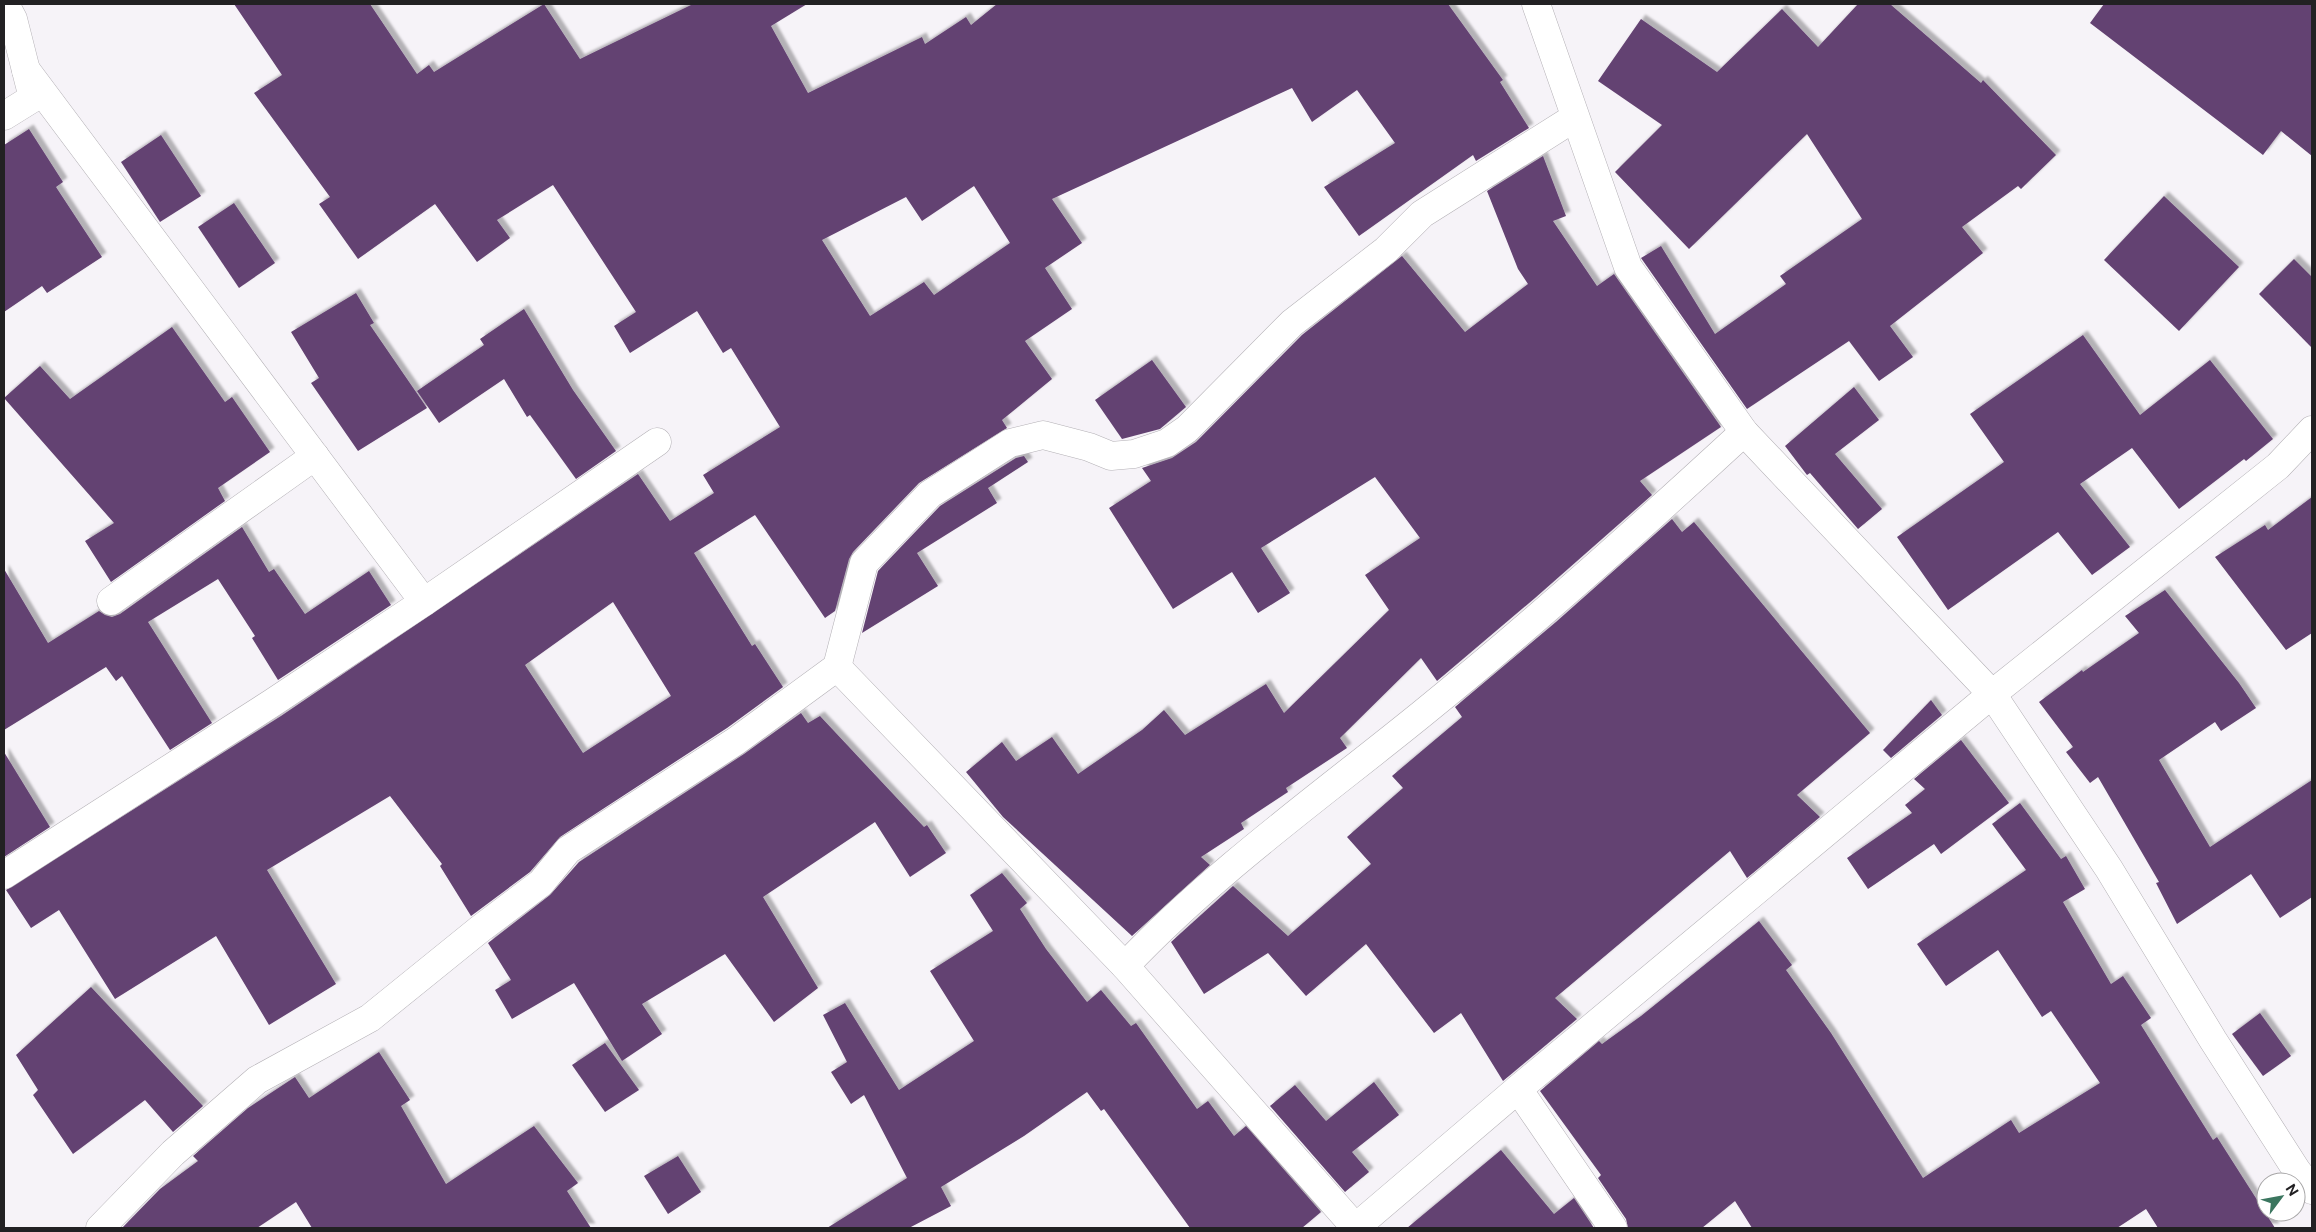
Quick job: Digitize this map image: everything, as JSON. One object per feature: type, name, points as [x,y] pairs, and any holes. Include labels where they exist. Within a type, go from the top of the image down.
[{"type":"street","points":[[4,116],[33,98],[13,19],[5,4]]},
{"type":"street","points":[[1536,4],[1574,118],[1628,268],[1744,432],[1992,694],[2109,869],[2213,1040],[2297,1171],[2312,1190]]},
{"type":"street","points":[[26,70],[424,602]]},
{"type":"street","points":[[100,1228],[173,1153],[257,1080],[370,1018],[480,929],[541,883],[568,850],[736,741],[837,668],[864,563],[930,494],[1010,443],[1043,434],[1089,447],[1111,456],[1134,454],[1167,443],[1187,429],[1292,323],[1386,250],[1422,214],[1574,118]]},
{"type":"street","points":[[837,668],[1125,966],[1355,1228],[1518,1089],[1992,694],[2278,466],[2312,430]]},
{"type":"street","points":[[1125,966],[1212,882],[1440,700],[1572,587],[1744,432]]},
{"type":"street","points":[[4,875],[272,703],[424,602],[657,442]]},
{"type":"street","points":[[111,601],[316,456]]},
{"type":"street","points":[[1518,1089],[1613,1228]]},
{"type":"building","points":[[234,4],[370,4],[417,74],[429,65],[434,72],[544,4],[580,59],[693,4],[807,4],[771,26],[808,93],[922,37],[925,44],[966,17],[971,25],[997,4],[1448,4],[1503,80],[1500,82],[1529,128],[1476,161],[1473,155],[1359,236],[1324,187],[1395,143],[1357,90],[1312,122],[1292,88],[1052,199],[1082,243],[1045,268],[1072,309],[1025,341],[1052,379],[1002,420],[1007,428],[919,483],[853,552],[849,559],[835,611],[825,618],[755,515],[694,553],[752,646],[755,644],[783,687],[727,728],[560,837],[530,872],[471,916],[440,866],[442,864],[390,796],[267,870],[336,984],[269,1025],[216,936],[115,999],[59,910],[31,928],[6,890],[281,716],[638,474],[670,521],[714,493],[703,475],[780,427],[731,348],[723,353],[697,311],[630,353],[614,326],[636,312],[553,185],[497,220],[510,238],[477,262],[435,204],[358,259],[319,204],[330,197],[254,93],[282,75]],"holes":[[[974,186],[1010,243],[934,295],[924,282],[870,316],[822,240],[906,197],[922,221]],[[613,602],[671,696],[583,753],[525,665]]]},
{"type":"building","points":[[1858,4],[1890,4],[1981,83],[1983,80],[2056,155],[2021,189],[2018,186],[1962,227],[1983,253],[1890,326],[1913,357],[1879,381],[1849,341],[1747,409],[1641,258],[1661,246],[1715,334],[1786,284],[1780,276],[1862,219],[1807,134],[1689,249],[1615,172],[1662,125],[1598,81],[1641,19],[1717,72],[1782,9],[1818,47]]},
{"type":"building","points":[[2104,4],[2312,4],[2312,156],[2281,131],[2263,155],[2090,23]]},
{"type":"building","points":[[29,129],[63,182],[56,187],[102,257],[47,293],[42,286],[4,312],[4,145]]},
{"type":"building","points":[[161,135],[201,196],[160,222],[121,162]]},
{"type":"building","points":[[1543,156],[1566,216],[1553,221],[1597,286],[1614,274],[1721,427],[1640,481],[1652,495],[1437,681],[1421,658],[1340,738],[1347,748],[1286,788],[1288,792],[1241,823],[1244,829],[1201,857],[1210,865],[1132,936],[1003,817],[966,772],[1002,742],[1016,761],[1052,737],[1078,774],[1142,730],[1164,710],[1185,735],[1266,684],[1284,713],[1389,610],[1365,575],[1420,538],[1375,477],[1261,548],[1290,593],[1258,613],[1232,572],[1173,609],[1109,508],[1151,481],[1142,468],[1172,458],[1196,442],[1302,335],[1402,256],[1465,332],[1528,284],[1518,269],[1487,191]]},
{"type":"building","points":[[2164,196],[2239,267],[2179,331],[2104,260]]},
{"type":"building","points":[[234,203],[275,263],[239,288],[198,227]]},
{"type":"building","points":[[2294,259],[2312,277],[2312,348],[2259,294]]},
{"type":"building","points":[[356,293],[374,323],[370,325],[427,408],[358,451],[311,383],[319,378],[291,332]]},
{"type":"building","points":[[524,309],[573,390],[616,451],[576,479],[530,415],[527,417],[504,379],[439,423],[417,391],[484,345],[480,339]]},
{"type":"building","points":[[172,327],[225,402],[232,397],[270,452],[218,488],[225,501],[111,582],[85,541],[114,523],[4,398],[40,366],[70,399]]},
{"type":"building","points":[[2083,335],[2140,415],[2210,360],[2273,439],[2246,461],[2244,459],[2179,509],[2132,448],[2080,484],[2130,547],[2092,575],[2058,532],[1948,610],[1897,537],[2004,462],[1970,414]]},
{"type":"building","points":[[1152,360],[1186,407],[1160,429],[1122,439],[1095,400]]},
{"type":"building","points":[[1854,387],[1879,420],[1835,454],[1882,509],[1858,529],[1810,473],[1807,475],[1785,446]]},
{"type":"building","points":[[1024,456],[1028,462],[988,488],[997,503],[917,553],[938,586],[862,633],[878,571],[940,506],[1016,458]]},
{"type":"building","points":[[2312,497],[2312,633],[2286,650],[2215,557],[2265,525],[2268,530]]},
{"type":"building","points":[[1672,519],[1682,532],[1694,522],[1870,733],[1797,795],[1820,817],[1747,878],[1730,851],[1555,998],[1577,1019],[1503,1081],[1461,1013],[1434,1033],[1366,944],[1306,996],[1268,953],[1204,994],[1171,942],[1233,886],[1288,936],[1371,864],[1347,837],[1403,788],[1392,776],[1462,717],[1455,707],[1556,622]]},
{"type":"building","points":[[242,527],[269,572],[274,569],[305,614],[369,571],[391,605],[278,680],[252,638],[255,636],[218,579],[148,622],[212,723],[170,750],[122,676],[116,681],[106,667],[4,730],[4,569],[48,643],[99,611],[112,617],[120,614]]},
{"type":"building","points":[[2165,590],[2239,683],[2256,708],[2221,731],[2215,722],[2159,760],[2210,847],[2312,780],[2312,897],[2280,918],[2251,874],[2177,924],[2156,883],[2159,882],[2098,777],[2090,783],[2066,752],[2073,747],[2039,702],[2082,670],[2083,672],[2139,633],[2125,616]]},
{"type":"building","points":[[1931,700],[1942,715],[1891,758],[1883,750]]},
{"type":"building","points":[[801,713],[808,723],[820,716],[924,827],[927,825],[946,853],[910,877],[875,822],[763,897],[818,988],[774,1022],[725,954],[642,1004],[662,1034],[622,1061],[574,983],[512,1019],[495,990],[511,980],[488,943],[550,895],[579,862],[744,754]]},
{"type":"building","points":[[1961,740],[2009,803],[1941,854],[1934,844],[1868,889],[1847,858],[1912,813],[1905,805],[1925,789],[1914,779]]},
{"type":"building","points":[[4,752],[50,827],[4,857]]},
{"type":"building","points":[[2020,803],[2061,859],[2066,856],[2085,889],[2063,902],[2111,984],[2123,976],[2151,1018],[2141,1025],[2213,1140],[2217,1137],[2256,1198],[2256,1222],[2271,1222],[2275,1228],[2158,1228],[2146,1209],[2117,1228],[1752,1228],[1735,1201],[1702,1228],[1628,1228],[1626,1219],[1598,1178],[1601,1175],[1540,1091],[1599,1041],[1602,1044],[1641,1016],[1759,921],[1792,965],[1786,970],[1831,1033],[1923,1178],[2011,1120],[2019,1133],[2100,1083],[2051,1011],[2042,1017],[1998,950],[1946,986],[1917,944],[2026,870],[1992,824]]},
{"type":"building","points":[[1002,873],[1027,903],[1020,909],[1046,949],[1087,1002],[1101,990],[1131,1026],[1136,1023],[1197,1109],[1208,1101],[1234,1136],[1246,1126],[1321,1212],[1302,1228],[1190,1228],[1104,1109],[1101,1111],[1087,1092],[1024,1136],[941,1187],[951,1206],[909,1228],[827,1228],[907,1178],[864,1095],[851,1104],[831,1072],[847,1062],[823,1015],[845,1003],[899,1090],[974,1041],[930,971],[993,931],[970,895]]},
{"type":"building","points":[[91,987],[203,1106],[173,1132],[145,1100],[73,1154],[33,1095],[38,1090],[16,1055]]},
{"type":"building","points":[[2260,1013],[2291,1056],[2263,1076],[2232,1034]]},
{"type":"building","points":[[605,1043],[639,1090],[605,1112],[572,1065]]},
{"type":"building","points":[[379,1052],[410,1100],[401,1106],[446,1184],[534,1126],[578,1183],[567,1191],[591,1228],[312,1228],[296,1202],[257,1228],[122,1228],[160,1189],[198,1161],[193,1156],[248,1108],[295,1077],[309,1098]]},
{"type":"building","points":[[1374,1082],[1399,1115],[1352,1152],[1369,1172],[1345,1192],[1270,1106],[1295,1085],[1326,1121]]},
{"type":"building","points":[[1501,1150],[1554,1214],[1574,1198],[1594,1228],[1407,1228]]},
{"type":"building","points":[[678,1156],[701,1192],[668,1214],[644,1176]]}]
